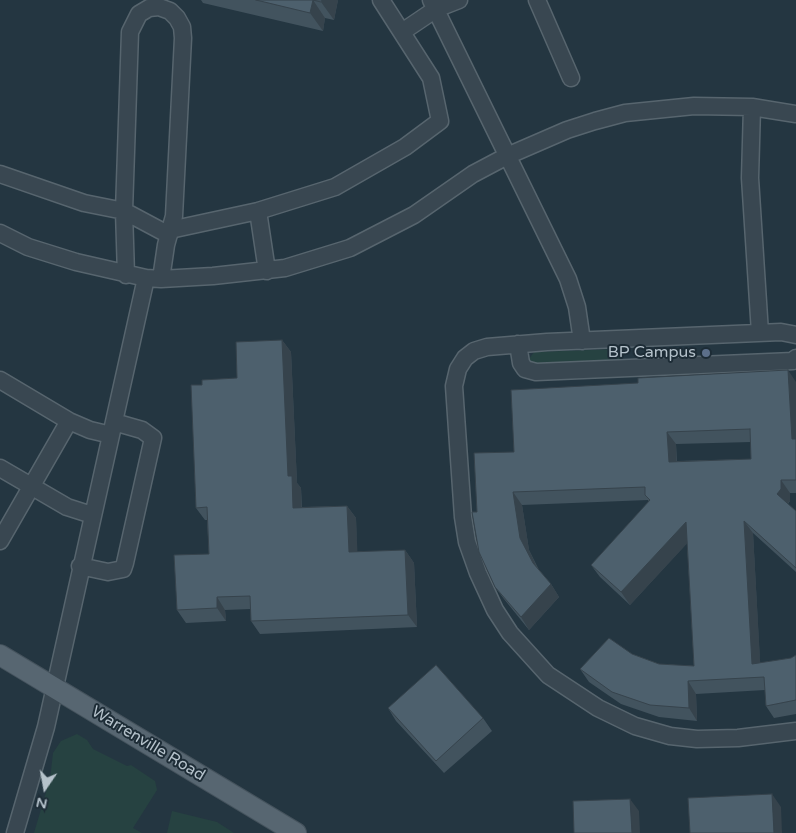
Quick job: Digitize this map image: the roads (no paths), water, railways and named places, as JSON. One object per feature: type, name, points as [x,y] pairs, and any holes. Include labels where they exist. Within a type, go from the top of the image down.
[{"type":"main road","name":"Warrenville Road","points":[[0,655],[296,833]]},
{"type":"street","points":[[0,174],[84,203],[124,211],[169,232],[258,211],[335,187],[405,147],[440,121],[431,78],[381,0]]},
{"type":"street","points":[[402,32],[434,5],[459,0]]},
{"type":"street","points":[[537,0],[571,78]]},
{"type":"street","points":[[434,5],[568,279],[577,307],[582,341]]},
{"type":"street","points":[[15,833],[55,688],[80,566],[113,428],[154,278],[174,216],[183,38],[182,27],[177,18],[170,11],[159,7],[148,8],[138,14],[130,32],[124,211],[126,275]]},
{"type":"street","points":[[0,233],[28,247],[126,275],[154,278],[267,271],[301,264],[358,244],[414,215],[473,174],[507,156],[567,130],[625,113],[694,106],[752,107],[796,114]]},
{"type":"street","points":[[752,107],[750,178],[760,333]]},
{"type":"street","points":[[258,211],[267,271]]},
{"type":"street","points":[[796,335],[790,333],[760,333],[487,347],[469,354],[458,369],[454,386],[461,500],[467,542],[486,592],[510,633],[548,675],[598,708],[635,726],[670,736],[697,739],[738,738],[796,731]]},
{"type":"street","points":[[633,339],[634,368]]},
{"type":"street","points":[[518,344],[521,363],[530,371],[634,368],[793,360],[796,358]]},
{"type":"street","points":[[0,380],[69,421],[90,430],[113,428],[142,430],[152,438],[126,563],[123,569],[108,572],[80,566]]},
{"type":"street","points":[[0,541],[69,421]]},
{"type":"street","points":[[0,468],[67,507],[92,515]]},
{"type":"place","name":"BP Campus","points":[[706,353]]}]
